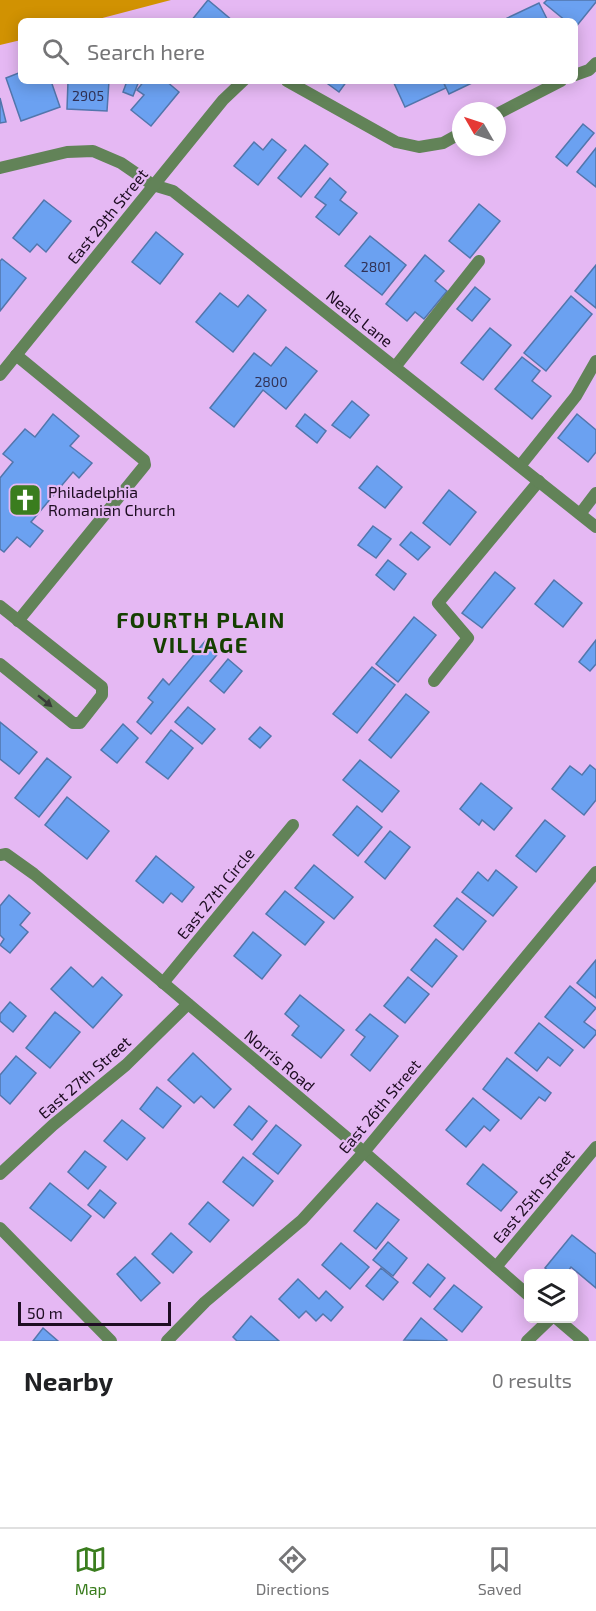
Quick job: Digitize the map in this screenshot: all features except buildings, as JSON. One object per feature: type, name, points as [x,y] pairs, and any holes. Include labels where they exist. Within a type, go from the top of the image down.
[{"type":"street","points":[[578,74],[589,70],[596,63]]},
{"type":"street","name":"East 29th Street","points":[[0,375],[223,100],[240,84]]},
{"type":"street","points":[[292,84],[396,142],[418,147],[443,142],[452,138]]},
{"type":"street","points":[[506,109],[555,84]]},
{"type":"street","name":"Neals Lane","points":[[0,168],[67,152],[93,151],[121,163],[153,185],[173,190],[596,527]]},
{"type":"street","points":[[395,367],[479,261]]},
{"type":"street","points":[[16,355],[144,460],[145,465],[18,621]]},
{"type":"street","points":[[520,466],[576,396],[596,361]]},
{"type":"street","points":[[434,681],[468,638],[438,603],[539,482]]},
{"type":"street","points":[[580,514],[596,493]]},
{"type":"street","points":[[0,606],[102,687],[102,695],[80,723],[73,723],[0,664]]},
{"type":"street","name":"East 27th Circle","points":[[163,983],[293,825]]},
{"type":"street","name":"Norris Road","points":[[3,854],[163,983],[524,1291]]},
{"type":"street","name":"East 26th Street","points":[[167,1341],[205,1302],[302,1220],[363,1152],[596,872]]},
{"type":"street","name":"East 27th Street","points":[[0,1174],[53,1125],[126,1065],[188,1004]]},
{"type":"street","name":"East 25th Street","points":[[496,1267],[596,1147]]},
{"type":"street","points":[[0,1228],[111,1341]]},
{"type":"street","points":[[527,1341],[546,1323]]},
{"type":"street","points":[[562,1323],[584,1341]]},
{"type":"shaded area","points":[[0,0],[171,0],[102,18],[18,18],[18,41],[0,45]]},
{"type":"place","name":"Philadelphia Romanian Church","points":[[25,500]]},
{"type":"district","name":"FOURTH PLAIN VILLAGE","points":[[201,632]]}]
